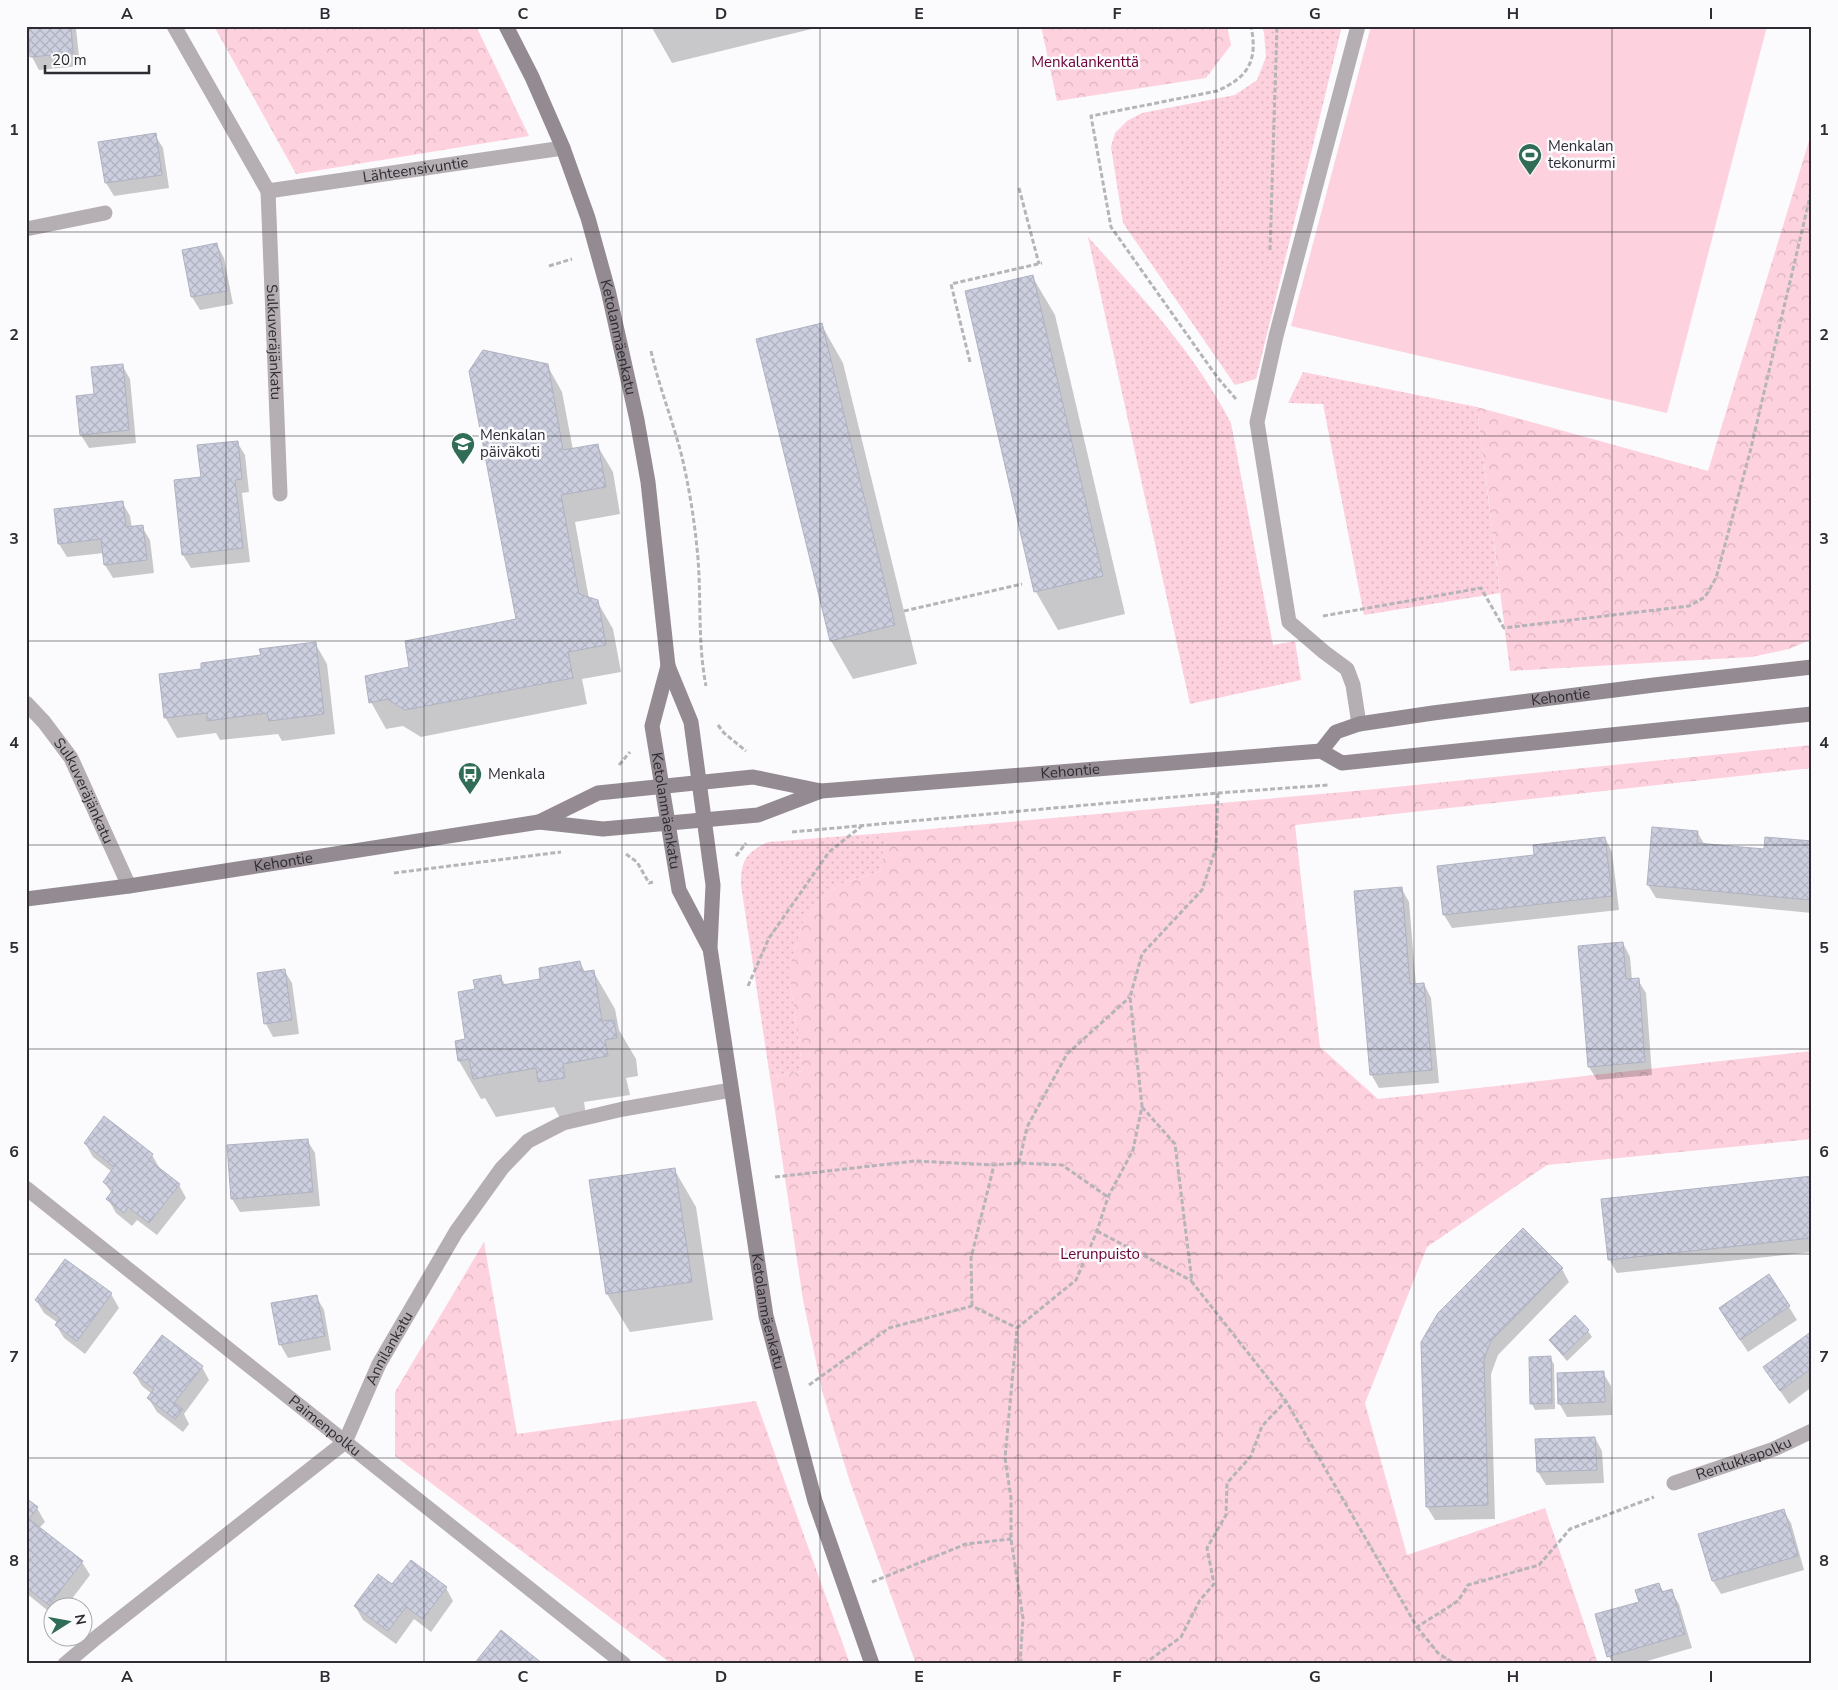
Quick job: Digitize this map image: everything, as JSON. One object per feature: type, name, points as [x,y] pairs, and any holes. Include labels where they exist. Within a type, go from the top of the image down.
[{"type":"main road","name":"Ketolanmäenkatu","points":[[506,26],[532,77],[563,148],[588,218],[637,420],[648,482],[668,666],[691,722],[714,885],[710,948],[768,1325],[815,1500],[872,1664]]},
{"type":"main road","name":"Ketolanmäenkatu","points":[[668,666],[652,726],[679,890],[710,948]]},
{"type":"main road","name":"Kehontie","points":[[539,822],[598,793],[753,777],[821,791],[1321,751],[1336,732],[1359,724],[1654,685],[1812,667]]},
{"type":"main road","points":[[1321,751],[1342,763],[1812,714]]},
{"type":"main road","name":"Kehontie","points":[[26,899],[129,886],[539,822],[603,829],[758,815],[821,791]]},
{"type":"street","points":[[174,26],[268,191]]},
{"type":"street","points":[[1358,26],[1278,327],[1257,422],[1289,622],[1347,669],[1353,685],[1359,724]]},
{"type":"street","name":"Lähteensivuntie","points":[[268,191],[563,148]]},
{"type":"street","name":"Sulkuveräjänkatu","points":[[268,191],[280,494]]},
{"type":"street","points":[[26,229],[105,213]]},
{"type":"street","name":"Sulkuveräjänkatu","points":[[26,703],[44,722],[71,758],[129,886]]},
{"type":"street","name":"Annilankatu","points":[[65,1664],[345,1442],[379,1364],[456,1232],[502,1168],[528,1141],[563,1123],[623,1109],[731,1090]]},
{"type":"street","name":"Paimenpolku","points":[[26,1188],[624,1664]]},
{"type":"street","name":"Rentukkapolku","points":[[1674,1483],[1774,1449],[1812,1431]]},
{"type":"path","points":[[1251,26],[1255,48],[1247,70],[1233,84],[1217,91],[1092,116],[1111,227],[1217,377],[1257,422]]},
{"type":"path","points":[[1271,257],[1269,238],[1275,135],[1277,26]]},
{"type":"path","points":[[970,362],[951,284],[1040,263],[1019,188]]},
{"type":"path","points":[[1289,622],[1481,588],[1504,628],[1689,606],[1705,597],[1716,578],[1750,452],[1812,188]]},
{"type":"path","points":[[904,611],[1022,584]]},
{"type":"path","points":[[788,832],[1218,793],[1336,785]]},
{"type":"path","points":[[1020,1664],[1023,1618],[1011,1539],[1011,1498],[1004,1458],[1017,1328],[1076,1280],[1097,1231],[1108,1197],[1133,1150],[1142,1106],[1130,997],[1142,954],[1202,890],[1216,848],[1218,793]]},
{"type":"path","points":[[748,986],[769,938],[829,852],[864,825]]},
{"type":"path","points":[[712,872],[732,869],[736,856],[750,839]]},
{"type":"path","points":[[392,874],[570,851]]},
{"type":"path","points":[[622,851],[637,862],[649,883],[677,878]]},
{"type":"path","points":[[1020,1163],[1027,1127],[1067,1054],[1130,997]]},
{"type":"path","points":[[1142,1106],[1175,1144],[1192,1282]]},
{"type":"path","points":[[775,1177],[915,1161],[994,1165],[1020,1163],[1062,1166],[1108,1197]]},
{"type":"path","points":[[972,1306],[971,1258],[994,1165]]},
{"type":"path","points":[[1097,1231],[1192,1282],[1286,1401],[1417,1626],[1438,1653],[1455,1664]]},
{"type":"path","points":[[808,1386],[890,1328],[972,1306],[1017,1328]]},
{"type":"path","points":[[1144,1664],[1181,1636],[1200,1600],[1214,1584],[1207,1548],[1226,1514],[1226,1483],[1251,1456],[1262,1426],[1286,1401]]},
{"type":"path","points":[[1417,1626],[1458,1601],[1468,1585],[1539,1565],[1570,1529],[1656,1496],[1674,1483]]},
{"type":"path","points":[[872,1582],[966,1544],[1011,1539]]},
{"type":"green space","points":[[214,26],[476,26],[529,136],[296,174]]},
{"type":"green space","name":"Menkalankenttä","points":[[1041,26],[1227,26],[1231,45],[1206,78],[1057,101]]},
{"type":"green space","points":[[1262,26],[1342,26],[1256,379],[1235,385],[1123,223],[1111,147],[1115,133],[1127,121],[1142,113],[1235,95],[1257,80],[1266,57]]},
{"type":"green space","name":"Menkalan tekonurmi","points":[[1371,26],[1767,26],[1667,413],[1291,326]]},
{"type":"green space","points":[[1812,131],[1812,639],[1789,649],[1751,657],[1510,671],[1477,407],[1708,471]]},
{"type":"green space","points":[[1088,237],[1147,303],[1184,349],[1217,397],[1231,423],[1273,645],[1295,641],[1301,680],[1190,704]]},
{"type":"green space","points":[[1303,372],[1477,407],[1500,593],[1364,615],[1323,404],[1288,403]]},
{"type":"green space","name":"Lerunpuisto","points":[[1812,745],[1812,768],[1295,825],[1320,1047],[1378,1099],[1812,1051],[1812,1139],[1547,1165],[1427,1247],[1365,1403],[1407,1555],[1545,1508],[1598,1664],[916,1664],[850,1482],[823,1394],[803,1300],[770,1077],[803,1071],[791,989],[791,962],[803,922],[824,897],[841,884],[881,871],[886,833],[1366,790]]},
{"type":"green space","points":[[886,833],[881,871],[841,884],[824,897],[803,922],[791,962],[791,989],[803,1071],[770,1077],[741,885],[742,869],[746,858],[754,850],[768,842]]},
{"type":"green space","points":[[484,1242],[517,1434],[756,1401],[850,1664],[672,1664],[395,1456],[395,1392]]},
{"type":"building","points":[[28,26],[71,26],[73,53],[30,57]]},
{"type":"building","points":[[156,133],[162,175],[105,183],[98,142]]},
{"type":"building","points":[[217,243],[227,291],[191,297],[182,250]]},
{"type":"building","points":[[1033,275],[1103,576],[1034,592],[965,291]]},
{"type":"building","points":[[822,323],[895,625],[830,641],[756,339]]},
{"type":"building","name":"Menkalan päiväkoti","points":[[483,350],[548,364],[563,450],[598,444],[606,487],[561,495],[579,594],[598,600],[606,645],[568,652],[573,678],[405,710],[387,699],[369,703],[365,676],[409,667],[405,641],[516,619],[469,371]]},
{"type":"building","points":[[123,364],[129,430],[80,435],[76,396],[94,394],[91,367]]},
{"type":"building","points":[[238,441],[242,479],[235,480],[243,548],[182,555],[174,480],[201,477],[197,445]]},
{"type":"building","points":[[123,501],[126,527],[143,525],[147,560],[104,565],[101,539],[58,544],[54,509]]},
{"type":"building","points":[[316,642],[324,714],[269,721],[267,713],[207,721],[207,713],[164,718],[159,674],[201,669],[201,663],[261,655],[259,649]]},
{"type":"building","points":[[1652,827],[1698,831],[1697,843],[1764,849],[1765,837],[1812,841],[1810,900],[1647,885]]},
{"type":"building","points":[[1605,837],[1612,896],[1443,915],[1437,866],[1534,855],[1533,845]]},
{"type":"building","points":[[1402,887],[1410,984],[1424,983],[1432,1070],[1370,1075],[1354,891]]},
{"type":"building","points":[[1623,942],[1626,979],[1639,978],[1645,1062],[1588,1067],[1578,946]]},
{"type":"building","points":[[580,961],[582,972],[594,970],[602,1021],[614,1020],[617,1038],[605,1040],[608,1056],[563,1064],[565,1078],[538,1082],[536,1068],[473,1079],[469,1059],[458,1061],[455,1041],[465,1039],[458,992],[475,989],[473,980],[501,975],[502,985],[540,979],[539,968]]},
{"type":"building","points":[[285,969],[292,1020],[264,1024],[257,973]]},
{"type":"building","points":[[104,1116],[153,1154],[149,1160],[180,1184],[149,1223],[128,1207],[124,1213],[106,1199],[113,1190],[103,1182],[114,1167],[84,1143]]},
{"type":"building","points":[[308,1139],[313,1192],[231,1199],[227,1145]]},
{"type":"building","points":[[675,1168],[692,1282],[606,1294],[589,1180]]},
{"type":"building","points":[[1812,1176],[1812,1238],[1608,1260],[1601,1199]]},
{"type":"building","points":[[1523,1228],[1563,1268],[1491,1341],[1484,1359],[1488,1505],[1426,1507],[1421,1342],[1438,1313]]},
{"type":"building","points":[[65,1259],[112,1293],[77,1341],[55,1325],[60,1318],[35,1300]]},
{"type":"building","points":[[1769,1274],[1790,1306],[1740,1340],[1719,1308]]},
{"type":"building","points":[[317,1295],[325,1336],[279,1345],[271,1303]]},
{"type":"building","points":[[1575,1315],[1589,1330],[1563,1355],[1549,1340]]},
{"type":"building","points":[[1812,1331],[1812,1368],[1780,1391],[1763,1367]]},
{"type":"building","points":[[162,1335],[203,1366],[174,1403],[183,1409],[175,1419],[147,1398],[154,1389],[133,1373]]},
{"type":"building","points":[[1551,1356],[1552,1403],[1530,1404],[1529,1357]]},
{"type":"building","points":[[1604,1371],[1605,1402],[1558,1404],[1557,1373]]},
{"type":"building","points":[[1595,1437],[1597,1470],[1537,1472],[1535,1439]]},
{"type":"building","points":[[26,1498],[38,1507],[29,1519],[83,1561],[54,1598],[42,1598],[42,1600],[26,1587]]},
{"type":"building","points":[[1784,1509],[1798,1556],[1712,1581],[1698,1534]]},
{"type":"building","points":[[411,1560],[447,1587],[423,1619],[406,1607],[388,1631],[354,1606],[378,1574],[392,1584]]},
{"type":"building","points":[[1659,1583],[1662,1592],[1672,1589],[1685,1634],[1607,1657],[1595,1614],[1639,1602],[1635,1590]]},
{"type":"building","points":[[501,1630],[543,1664],[474,1664]]},
{"type":"place","name":"Menkalan tekonurmi","points":[[1530,176]]},
{"type":"place","name":"Menkalan päiväkoti","points":[[463,465]]},
{"type":"place","name":"Menkala","points":[[470,795]]}]
